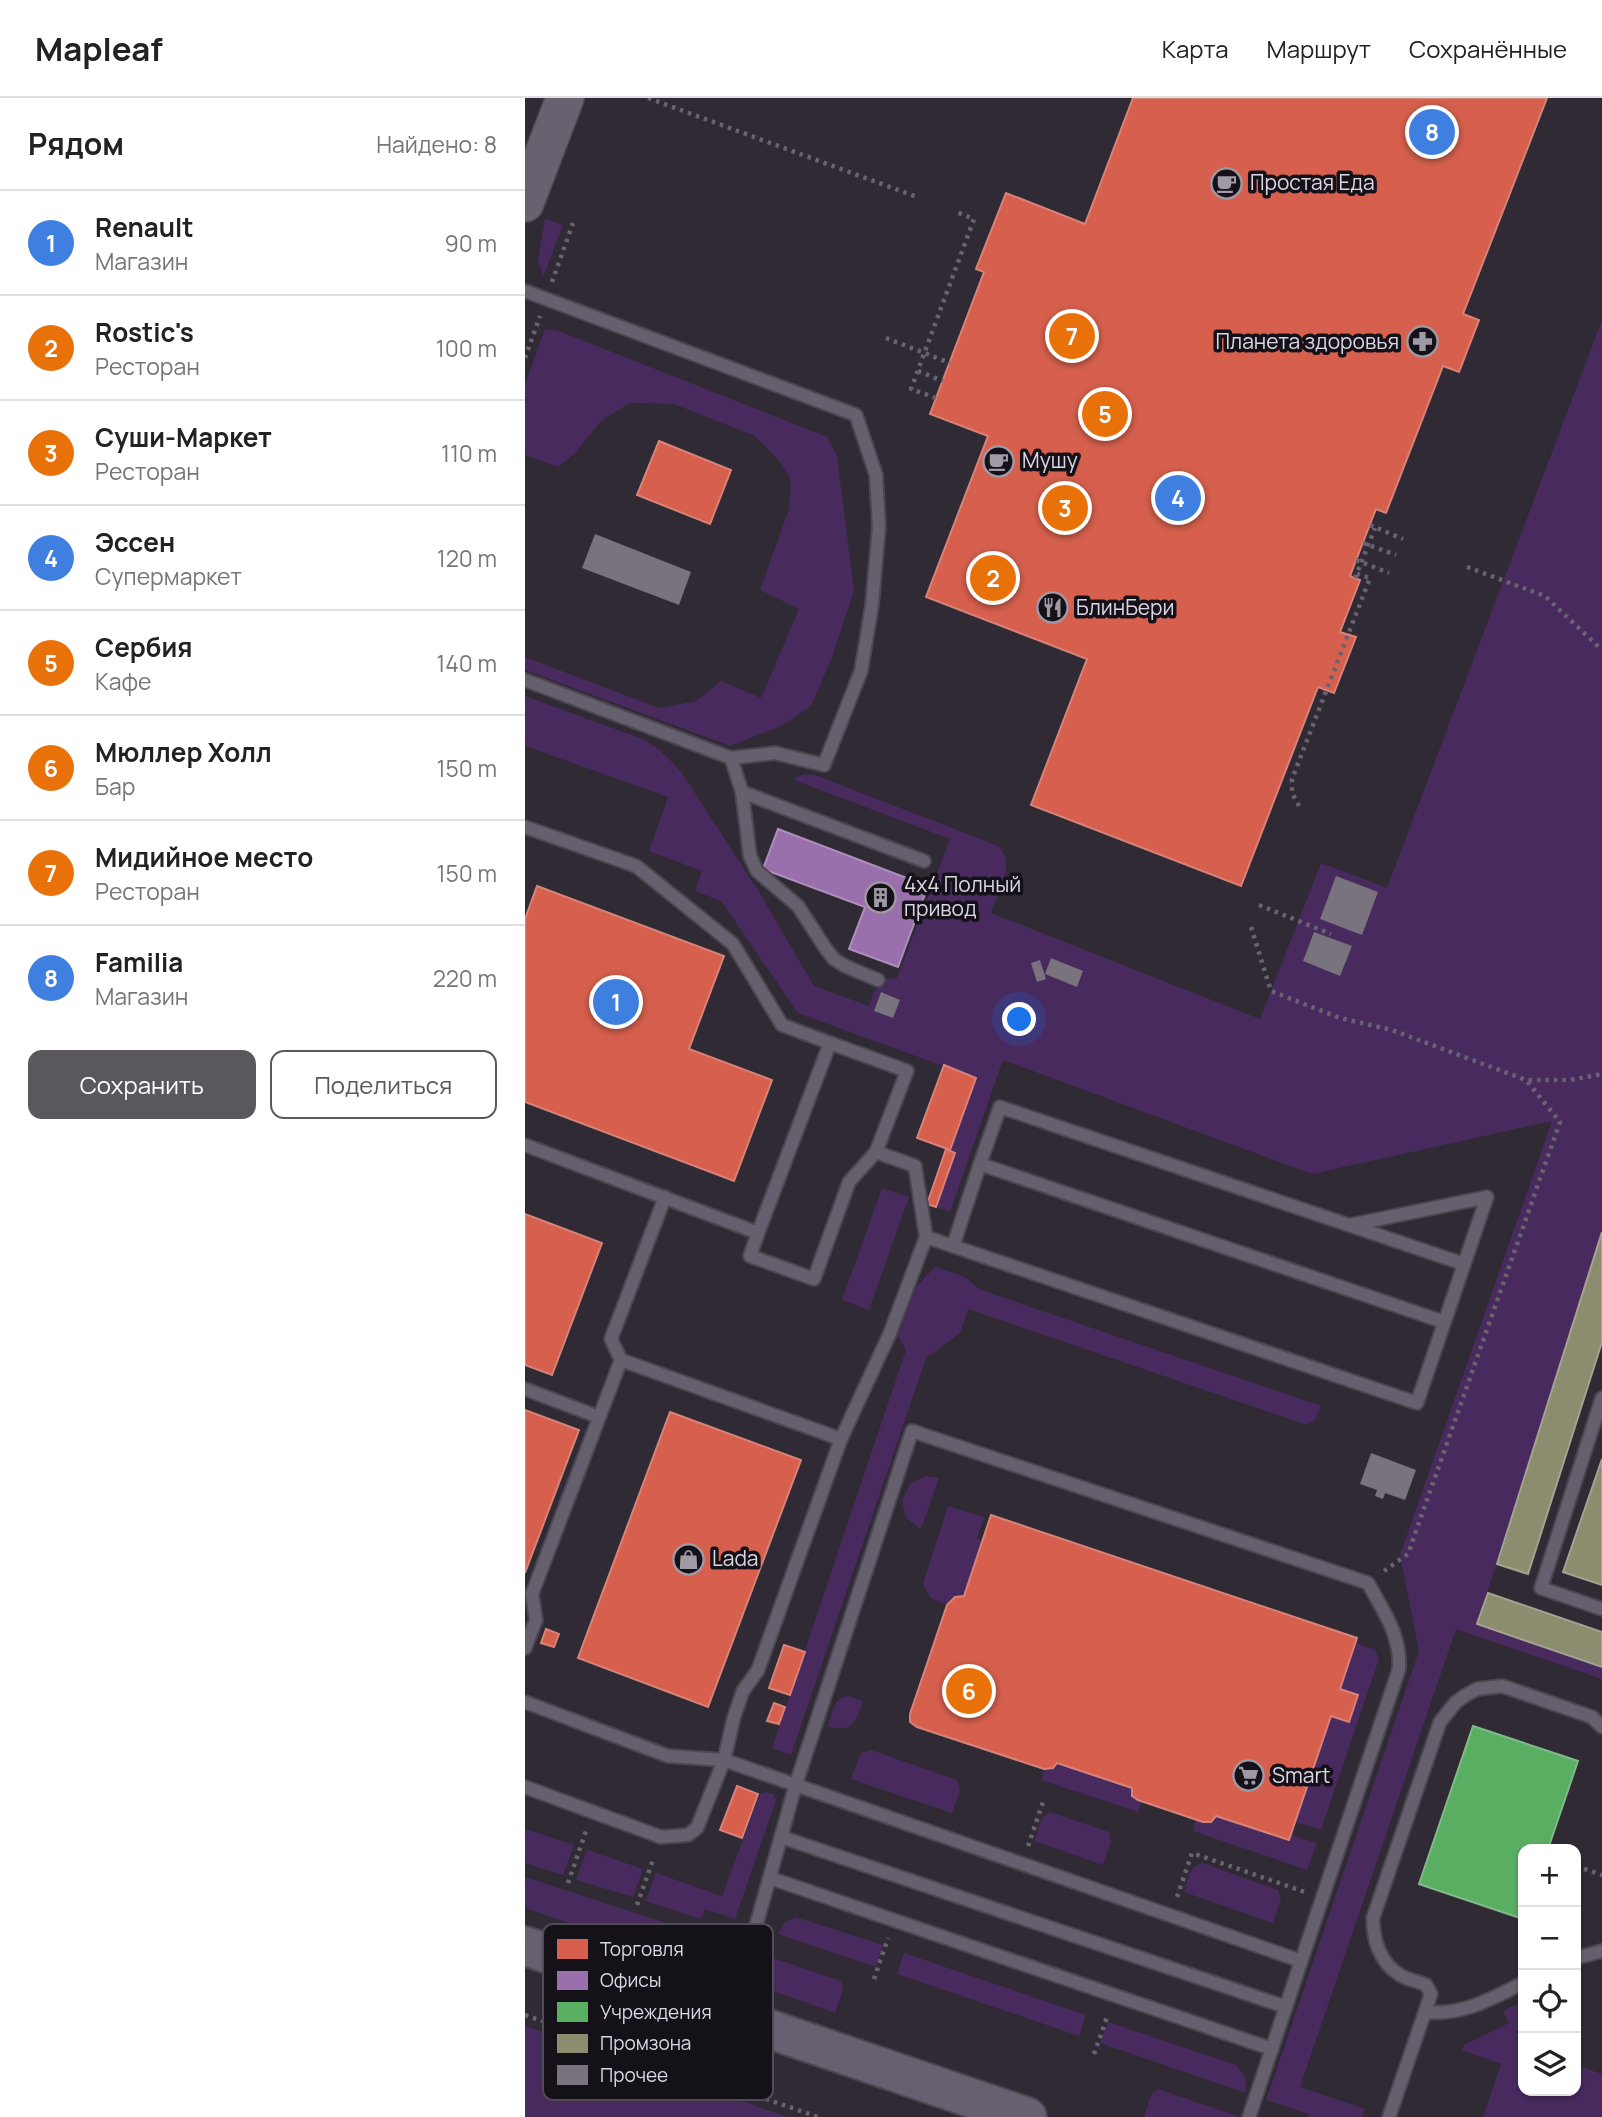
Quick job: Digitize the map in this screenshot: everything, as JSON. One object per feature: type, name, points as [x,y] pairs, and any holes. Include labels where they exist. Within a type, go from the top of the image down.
[{"type":"main road","points":[[525,203],[538,131],[565,98]]},
{"type":"main road","points":[[525,1946],[543,1952]]},
{"type":"main road","points":[[773,2031],[1027,2117]]},
{"type":"lane","points":[[525,291],[856,415],[876,475],[879,526],[872,604],[861,671],[824,765],[775,753],[731,758],[525,680]]},
{"type":"lane","points":[[731,758],[742,792],[750,856],[757,871],[798,906],[834,959],[878,980]]},
{"type":"lane","points":[[742,792],[924,861]]},
{"type":"lane","points":[[525,827],[636,866],[733,944],[782,1025],[907,1071],[876,1152],[849,1182],[814,1279],[750,1256],[830,1043]]},
{"type":"lane","points":[[953,1246],[1000,1107],[1464,1264]]},
{"type":"lane","points":[[525,1145],[758,1233]]},
{"type":"lane","points":[[525,1787],[661,1837],[688,1835],[697,1828],[724,1760],[743,1692],[758,1670],[841,1439],[890,1333],[926,1237],[915,1166],[876,1152]]},
{"type":"lane","points":[[980,1164],[1444,1322]]},
{"type":"lane","points":[[665,1197],[611,1339],[621,1360],[841,1439]]},
{"type":"lane","points":[[926,1237],[1417,1403],[1487,1197],[1350,1226]]},
{"type":"lane","points":[[525,1648],[536,1619],[532,1594],[621,1360]]},
{"type":"lane","points":[[525,1389],[599,1417]]},
{"type":"lane","points":[[1602,1398],[1541,1588],[1602,1609]]},
{"type":"lane","points":[[756,1924],[795,1787],[912,1431],[1368,1583],[1396,1634],[1400,1651],[1399,1669],[1249,2117]]},
{"type":"lane","points":[[1389,2117],[1431,1994],[1421,1983],[1402,1976],[1385,1961],[1375,1941],[1373,1918],[1440,1722],[1455,1702],[1466,1695],[1477,1689],[1502,1686],[1592,1717],[1602,1727]]},
{"type":"lane","points":[[525,1702],[668,1756],[724,1760],[795,1787],[1301,1961]]},
{"type":"lane","points":[[781,1838],[1286,2007]]},
{"type":"lane","points":[[769,1878],[1272,2049]]},
{"type":"lane","points":[[1581,1957],[1602,1951]]},
{"type":"lane","points":[[1425,2011],[1466,2010],[1518,1985]]},
{"type":"path","points":[[648,98],[916,197]]},
{"type":"path","points":[[936,398],[911,389],[974,219],[954,211]]},
{"type":"path","points":[[886,338],[950,363]]},
{"type":"path","points":[[918,371],[943,381]]},
{"type":"path","points":[[1299,806],[1292,793],[1292,779],[1370,578],[1356,576],[1372,526],[1403,539]]},
{"type":"path","points":[[1366,544],[1396,555]]},
{"type":"path","points":[[1359,561],[1389,573]]},
{"type":"path","points":[[1467,567],[1545,596],[1602,650]]},
{"type":"path","points":[[1259,905],[1331,934]]},
{"type":"path","points":[[1251,927],[1271,991],[1340,1018],[1392,1030],[1526,1080],[1570,1080],[1602,1074]]},
{"type":"path","points":[[1368,1583],[1408,1554],[1560,1122],[1526,1080]]},
{"type":"path","points":[[637,1905],[661,1837]]},
{"type":"path","points":[[568,1883],[581,1847]]},
{"type":"path","points":[[1192,1853],[1323,1897]]},
{"type":"path","points":[[1581,1868],[1602,1875]]},
{"type":"path","points":[[525,2015],[543,2021]]},
{"type":"path","points":[[769,2100],[818,2117]]},
{"type":"shaded area","points":[[545,219],[563,225],[543,277],[538,259]]},
{"type":"shaded area","points":[[1602,320],[1602,1232],[1477,1624],[1602,1667],[1602,1679],[1456,1629],[1300,2087],[1365,2109],[1362,2117],[1309,2117],[1309,2114],[1266,2100],[1419,1651],[1400,1555],[1552,1121],[1312,1174],[1003,1060],[950,1212],[936,1207],[955,1153],[946,1149],[950,1149],[976,1078],[798,1013],[721,901],[695,891],[702,871],[649,851],[668,797],[525,746],[525,696],[644,740],[672,762],[682,773],[759,892],[814,986],[869,1006],[874,992],[885,979],[897,978],[950,839],[794,780],[806,774],[815,775],[996,845],[1003,852],[1006,868],[991,913],[1260,1019],[1321,863],[1387,888]]},
{"type":"shaded area","points":[[545,329],[559,331],[827,437],[837,456],[854,591],[831,660],[811,706],[781,726],[730,746],[525,670],[525,657],[659,708],[696,701],[721,681],[761,698],[799,609],[760,590],[789,509],[791,480],[779,461],[755,436],[674,404],[630,403],[601,421],[576,452],[558,467],[525,455],[525,384]]},
{"type":"shaded area","points":[[882,1188],[909,1197],[869,1310],[842,1300]]},
{"type":"shaded area","points":[[935,1267],[963,1276],[981,1290],[1321,1406],[1315,1420],[1307,1425],[968,1309],[960,1333],[926,1358],[791,1755],[772,1748],[906,1350],[898,1336],[915,1288]]},
{"type":"shaded area","points":[[926,1476],[939,1478],[921,1529],[906,1518],[902,1501],[910,1484]]},
{"type":"shaded area","points":[[948,1506],[984,1517],[977,1539],[983,1541],[964,1596],[955,1597],[947,1605],[930,1598],[923,1584]]},
{"type":"shaded area","points":[[1356,1643],[1375,1650],[1379,1659],[1321,1830],[1296,1822],[1331,1716],[1349,1722],[1358,1695],[1340,1689]]},
{"type":"shaded area","points":[[849,1696],[863,1701],[855,1720],[848,1727],[828,1726],[837,1703]]},
{"type":"shaded area","points":[[871,1750],[957,1780],[960,1790],[952,1813],[851,1779],[861,1753]]},
{"type":"shaded area","points":[[1057,1763],[1132,1788],[1132,1796],[1142,1802],[1138,1812],[1041,1780],[1044,1769],[1053,1768]]},
{"type":"shaded area","points":[[760,1794],[773,1794],[776,1800],[735,1919],[705,1909],[701,1919],[646,1901],[656,1873],[722,1896]]},
{"type":"shaded area","points":[[1050,1812],[1109,1832],[1111,1841],[1103,1865],[1034,1841],[1042,1818]]},
{"type":"shaded area","points":[[1216,1816],[1289,1840],[1291,1835],[1317,1843],[1307,1870],[1193,1831],[1196,1820],[1211,1822]]},
{"type":"shaded area","points":[[525,1829],[574,1845],[563,1875],[525,1863]]},
{"type":"shaded area","points":[[587,1850],[643,1869],[633,1897],[576,1880]]},
{"type":"shaded area","points":[[1203,1863],[1278,1890],[1281,1899],[1273,1923],[1184,1892],[1192,1870]]},
{"type":"shaded area","points":[[525,1877],[669,1924],[572,1924],[525,1908]]},
{"type":"shaded area","points":[[796,1917],[883,1945],[876,1967],[778,1934],[785,1922]]},
{"type":"shaded area","points":[[904,1953],[1086,2015],[1079,2036],[897,1974]]},
{"type":"shaded area","points":[[773,1958],[841,1981],[843,1990],[835,2013],[773,1991]]},
{"type":"shaded area","points":[[1518,2004],[1518,2096],[1581,2096],[1581,2067],[1602,2074],[1602,2117],[1483,2117],[1501,2064],[1462,2050],[1464,2045],[1509,2023],[1503,2011]]},
{"type":"shaded area","points":[[1108,2022],[1236,2065],[1245,2077],[1246,2093],[1100,2043]]},
{"type":"shaded area","points":[[525,2026],[543,2032],[543,2100],[739,2100],[788,2117],[525,2117]]},
{"type":"shaded area","points":[[1158,2089],[1238,2117],[1144,2117],[1151,2095]]},
{"type":"building: Торговля","points":[[1133,98],[1547,98],[1463,314],[1479,320],[1459,372],[1443,366],[1386,513],[1376,509],[1350,576],[1360,580],[1340,632],[1356,637],[1334,693],[1318,687],[1241,886],[1031,805],[1087,659],[926,597],[988,436],[930,414],[984,272],[976,269],[1006,193],[1085,224]]},
{"type":"building: Торговля","points":[[659,441],[731,470],[710,524],[637,495]]},
{"type":"building: Торговля","points":[[537,886],[724,956],[689,1049],[772,1080],[734,1181],[525,1102],[525,919]]},
{"type":"building: Торговля","points":[[944,1065],[976,1078],[950,1150],[917,1138]]},
{"type":"building: Торговля","points":[[946,1149],[955,1153],[936,1207],[927,1204]]},
{"type":"building: Торговля","points":[[525,1214],[602,1243],[552,1375],[525,1365]]},
{"type":"building: Торговля","points":[[525,1410],[579,1430],[525,1573]]},
{"type":"building: Торговля","name":"Lada","points":[[670,1412],[801,1460],[708,1707],[578,1658]]},
{"type":"building: Торговля","points":[[991,1515],[1357,1638],[1340,1689],[1358,1695],[1349,1722],[1331,1716],[1289,1840],[1216,1816],[1211,1822],[1203,1822],[1138,1800],[1132,1796],[1132,1788],[1057,1763],[1053,1768],[1044,1769],[917,1727],[910,1722],[910,1714],[947,1605],[955,1597],[964,1596]]},
{"type":"building: Торговля","points":[[546,1629],[559,1634],[554,1647],[541,1643]]},
{"type":"building: Торговля","points":[[784,1645],[805,1652],[790,1695],[769,1688]]},
{"type":"building: Торговля","points":[[774,1703],[785,1707],[779,1724],[767,1721]]},
{"type":"building: Торговля","points":[[737,1786],[758,1794],[742,1838],[720,1830]]},
{"type":"building: Офисы","name":"4x4 Полный привод","points":[[778,829],[928,886],[898,967],[849,949],[865,907],[763,869]]},
{"type":"building: Учреждения","points":[[1473,1726],[1578,1761],[1550,1844],[1518,1844],[1518,1917],[1419,1884]]},
{"type":"building: Промзона","points":[[1602,1232],[1602,1342],[1528,1574],[1497,1564]]},
{"type":"building: Промзона","points":[[1602,1459],[1602,1585],[1563,1572]]},
{"type":"building: Промзона","points":[[1488,1593],[1602,1632],[1602,1667],[1477,1624]]},
{"type":"building: Прочее","points":[[595,534],[691,572],[679,605],[582,568]]},
{"type":"building: Прочее","points":[[1336,876],[1378,892],[1362,935],[1320,919]]},
{"type":"building: Прочее","points":[[1314,932],[1352,946],[1340,976],[1303,961]]},
{"type":"building: Прочее","points":[[1051,958],[1083,971],[1077,987],[1045,974]]},
{"type":"building: Прочее","points":[[1040,960],[1046,979],[1037,982],[1031,963]]},
{"type":"building: Прочее","points":[[881,992],[900,1000],[893,1018],[874,1011]]},
{"type":"building: Прочее","points":[[1371,1453],[1416,1470],[1405,1500],[1385,1493],[1383,1499],[1375,1496],[1377,1490],[1360,1484]]},
{"type":"place","name":"Familia","points":[[1432,132]]},
{"type":"place","name":"Простая Еда","points":[[1227,183]]},
{"type":"place","name":"Мидийное место","points":[[1072,336]]},
{"type":"place","name":"Планета здоровья","points":[[1422,342]]},
{"type":"place","name":"Сербия","points":[[1105,414]]},
{"type":"place","name":"Мушу","points":[[999,461]]},
{"type":"place","name":"Эссен","points":[[1178,498]]},
{"type":"place","name":"Суши-Маркет","points":[[1065,508]]},
{"type":"place","name":"Rostic's","points":[[993,578]]},
{"type":"place","name":"БлинБери","points":[[1053,608]]},
{"type":"place","name":"4x4 Полный привод","points":[[881,897]]},
{"type":"place","name":"Renault","points":[[616,1002]]},
{"type":"place","name":"Lada","points":[[689,1559]]},
{"type":"place","name":"Мюллер Холл","points":[[969,1691]]},
{"type":"place","name":"Smart","points":[[1249,1776]]}]
